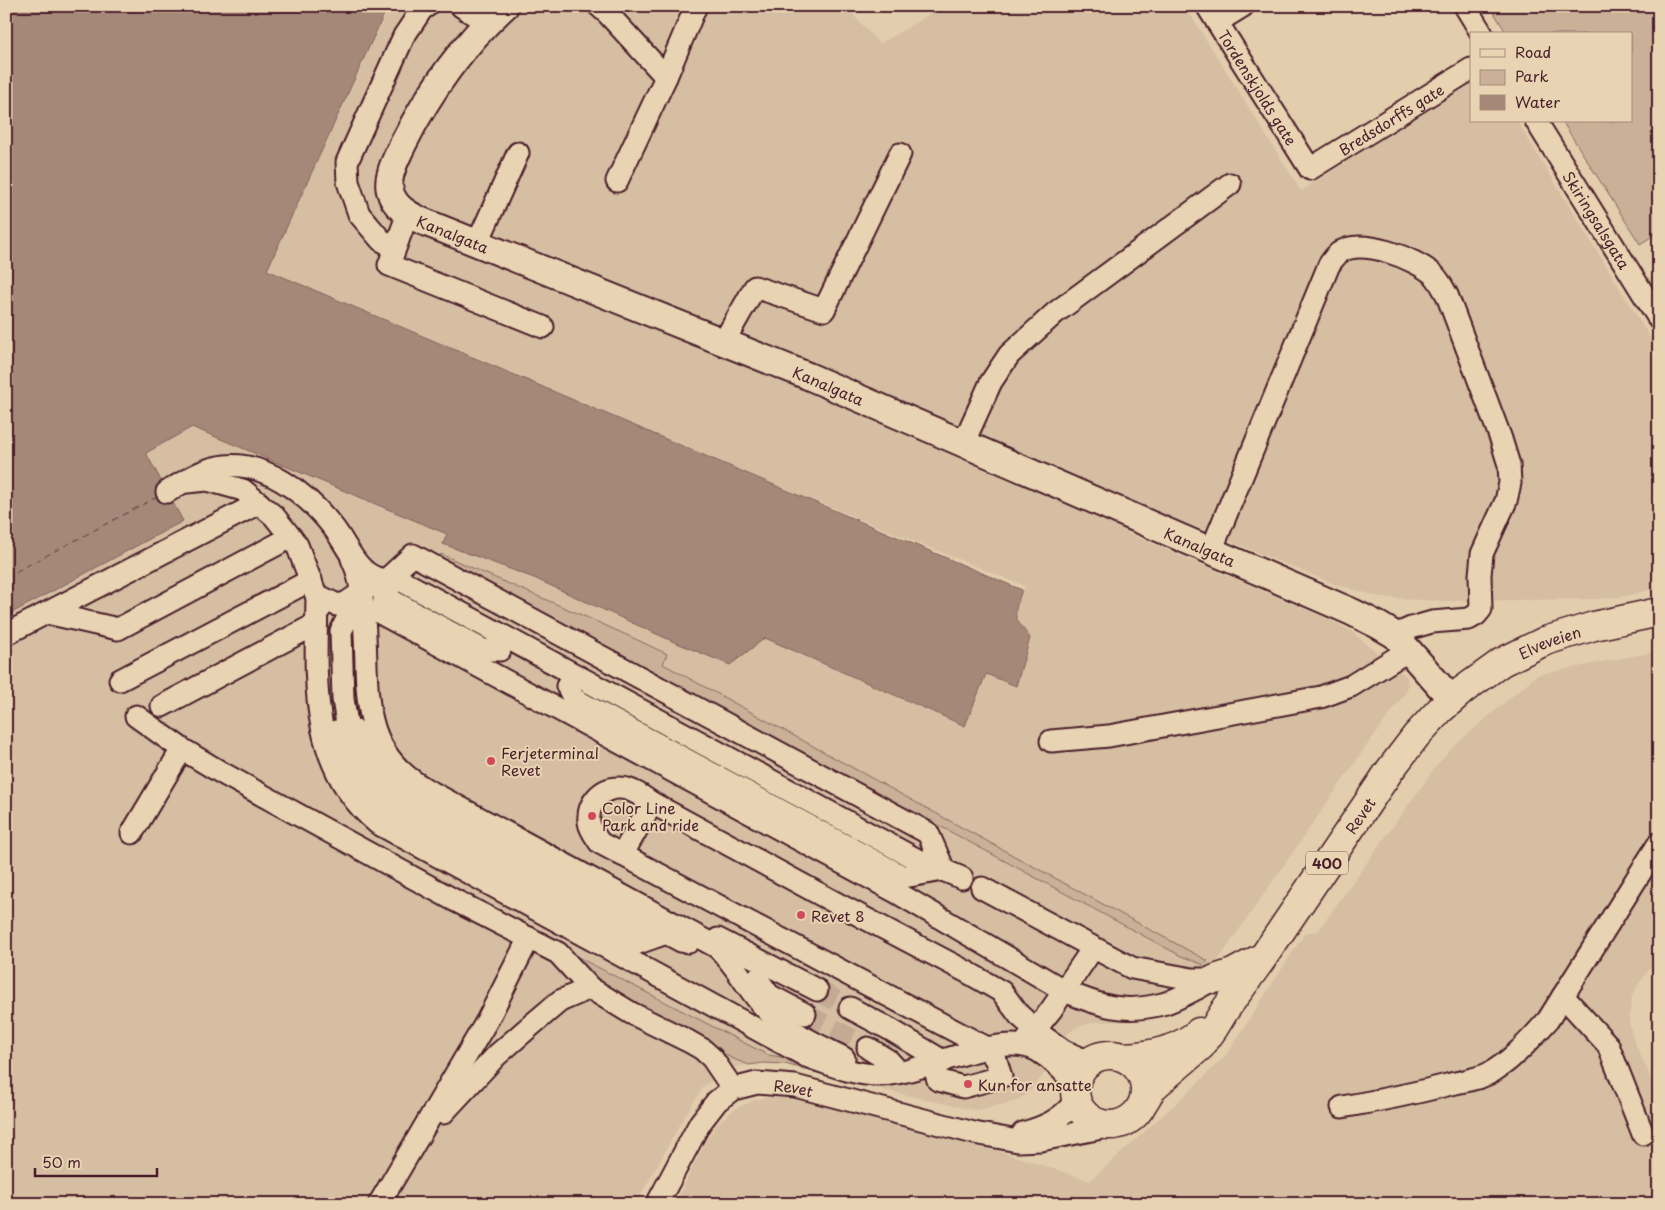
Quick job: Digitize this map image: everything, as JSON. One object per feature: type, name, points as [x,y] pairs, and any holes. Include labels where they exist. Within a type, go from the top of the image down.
[{"type":"highway","name":"Elveveien","points":[[1452,700],[1502,662],[1545,641],[1594,626],[1659,612]]},
{"type":"highway","name":"Revet","points":[[1144,1103],[1160,1079],[1200,1046],[1214,1028],[1400,756],[1440,710],[1452,700]]},
{"type":"highway","name":"400","points":[[1215,979],[1233,973],[1264,956]]},
{"type":"highway","name":"Revet","points":[[1124,1057],[1158,1054],[1180,1044],[1195,1036],[1225,1010]]},
{"type":"highway","name":"400","points":[[1092,1060],[1108,1054],[1124,1057]]},
{"type":"highway","points":[[1124,1057],[1135,1064],[1144,1077],[1146,1089],[1144,1103]]},
{"type":"highway","points":[[1092,1060],[1084,1066],[1077,1077],[1076,1092],[1082,1111],[1093,1121],[1104,1125],[1117,1125]]},
{"type":"highway","name":"400","points":[[1117,1125],[1128,1121],[1144,1103]]},
{"type":"main road","name":"Kanalgata","points":[[496,15],[447,69],[423,104],[399,152],[390,178],[390,191],[401,209],[422,222],[808,376],[1352,612],[1378,625],[1402,643],[1452,700]]},
{"type":"street","points":[[395,247],[381,240],[359,214],[348,182],[347,162],[404,36],[426,6]]},
{"type":"street","points":[[461,6],[496,15]]},
{"type":"street","points":[[617,181],[666,77],[696,6]]},
{"type":"street","points":[[1212,14],[1243,6]]},
{"type":"street","points":[[1465,6],[1481,32]]},
{"type":"street","points":[[608,9],[666,77]]},
{"type":"street","name":"Tordenskjolds gate","points":[[1212,14],[1310,169]]},
{"type":"street","name":"Bredsdorffs gate","points":[[1310,169],[1470,70]]},
{"type":"street","name":"Skiringsalsgata","points":[[1537,122],[1659,319]]},
{"type":"street","points":[[478,244],[518,153]]},
{"type":"street","points":[[723,343],[755,287],[824,310],[900,154]]},
{"type":"street","points":[[963,444],[990,382],[1009,355],[1055,313],[1230,184]]},
{"type":"street","points":[[408,213],[389,265],[543,327]]},
{"type":"street","points":[[1051,741],[1109,736],[1321,697],[1351,686],[1402,643],[1411,628],[1432,622],[1469,619],[1481,609],[1480,575],[1482,554],[1506,501],[1510,483],[1509,465],[1447,295],[1436,277],[1421,265],[1371,246],[1353,247],[1340,252],[1329,265],[1211,551]]},
{"type":"street","points":[[387,579],[377,578],[363,570],[334,528],[318,510],[302,496],[267,472],[230,465],[216,467],[167,492],[187,482],[207,480],[243,490],[274,516],[297,545],[314,587],[342,623],[367,696],[371,718],[380,743],[404,776],[718,947],[735,965],[764,1007]]},
{"type":"street","points":[[6,634],[260,504]]},
{"type":"street","points":[[47,613],[118,629],[290,537]]},
{"type":"street","points":[[344,544],[358,571],[373,631],[375,696],[378,716],[387,740],[409,771],[750,967],[805,1001],[750,967]]},
{"type":"street","points":[[953,874],[931,827],[417,549],[387,579],[382,614],[922,907],[1065,991],[1094,1004],[1120,1008],[1136,1008],[1164,1004],[1215,979]]},
{"type":"street","points":[[314,587],[337,605],[346,603],[376,582],[403,574],[909,847],[953,874]]},
{"type":"street","points":[[387,579],[393,593],[492,655],[900,884],[922,907]]},
{"type":"street","points":[[120,680],[314,587]]},
{"type":"street","points":[[362,591],[342,623],[318,712],[327,749],[341,780],[366,814],[377,823],[768,1034],[792,1050],[867,1075],[881,1075],[938,1063],[1028,1038],[1065,991],[1093,948]]},
{"type":"street","points":[[362,591],[342,623],[330,700],[335,727],[348,761],[359,780],[379,804],[406,821],[650,938],[687,941],[715,956],[773,1016],[800,1035],[858,1065],[899,1072]]},
{"type":"street","points":[[162,706],[342,623]]},
{"type":"street","points":[[342,623],[359,721],[369,749],[396,786],[650,938]]},
{"type":"street","points":[[342,623],[365,720],[375,746],[400,781],[684,935],[687,941]]},
{"type":"street","points":[[566,695],[908,871],[953,874]]},
{"type":"street","points":[[136,716],[182,749],[265,797],[454,900],[558,953],[590,988],[630,1013],[702,1049],[712,1058],[733,1090]]},
{"type":"street","points":[[132,833],[182,749]]},
{"type":"street","points":[[938,1063],[938,1080],[963,1087],[1001,1077],[996,1060],[987,1048],[600,843],[592,833],[589,822],[590,808],[596,797],[609,789],[621,787],[636,792],[652,803],[1002,992],[1018,1015],[1028,1038],[1037,1050],[1056,1063],[1076,1092]]},
{"type":"street","points":[[622,855],[652,803]]},
{"type":"street","points":[[1342,1108],[1472,1079],[1494,1071],[1528,1042],[1548,1020],[1659,843]]},
{"type":"street","points":[[900,884],[953,874]]},
{"type":"street","points":[[982,888],[1132,968],[1154,974],[1192,979],[1215,979]]},
{"type":"street","points":[[383,1198],[488,1019],[529,938]]},
{"type":"street","points":[[383,1198],[438,1119],[497,1055],[560,1001],[590,988]]},
{"type":"street","points":[[1563,996],[1608,1045],[1643,1134]]},
{"type":"street","points":[[850,1008],[891,1030],[938,1063]]},
{"type":"street","points":[[1028,1038],[1064,1050],[1080,1058],[1092,1060]]},
{"type":"street","points":[[868,1048],[889,1061],[899,1072]]},
{"type":"street","name":"Revet","points":[[657,1204],[700,1123],[717,1101],[733,1090],[757,1083],[795,1086],[988,1136],[1018,1141],[1041,1140],[1117,1125]]},
{"type":"street","name":"Revet","points":[[988,1136],[1013,1136],[1039,1129],[1055,1121],[1070,1109],[1076,1092]]},
{"type":"shaded area","points":[[390,6],[845,6],[880,44],[943,6],[1185,6],[1301,191],[1470,83],[1470,122],[1518,122],[1659,352],[1659,588],[1620,597],[1596,599],[1444,601],[1380,597],[1334,584],[1164,514],[1128,533],[1331,620],[1351,631],[1400,671],[1407,677],[1408,685],[1406,692],[1367,745],[1194,995],[1171,1011],[1156,1018],[1138,1021],[1097,1022],[1078,1026],[1066,1035],[1036,1084],[1026,1095],[1013,1102],[977,1110],[857,1084],[785,1064],[756,1063],[735,1067],[716,1077],[703,1087],[680,1124],[636,1204],[6,1204],[6,616],[183,521],[145,453],[192,427],[448,534],[443,544],[534,578],[672,641],[765,638],[964,726],[986,674],[1015,686],[1030,639],[1014,612],[1022,590],[1027,587],[776,485],[267,269]]},
{"type":"shaded area","points":[[1659,651],[1659,956],[1632,996],[1629,1021],[1633,1039],[1649,1074],[1659,1103],[1659,1204],[675,1204],[703,1146],[717,1124],[735,1109],[755,1100],[778,1096],[798,1097],[827,1104],[996,1150],[1090,1181],[1192,1089],[1227,1054],[1305,933],[1318,931],[1437,765],[1453,747],[1537,675]]},
{"type":"green space","points":[[1490,6],[1659,6],[1659,232],[1640,244],[1563,122],[1632,122],[1632,32],[1506,32]]},
{"type":"green space","points":[[441,554],[667,654],[663,664],[1208,961],[1204,965],[1181,956],[440,557]]},
{"type":"green space","points":[[568,952],[768,1055],[788,1058],[857,1079],[857,1084],[785,1064],[764,1063],[749,1065],[731,1058],[593,978]]},
{"type":"water","points":[[6,6],[388,6],[267,270],[1022,590],[1016,616],[1030,638],[1016,686],[986,674],[965,726],[765,638],[730,665],[672,641],[534,578],[443,544],[447,534],[192,427],[146,453],[183,521],[6,616]]},
{"type":"ferry route","points":[[6,577],[157,497]]},
{"type":"tunnel","points":[[817,990],[850,1008]]},
{"type":"tunnel","points":[[805,1014],[868,1048]]},
{"type":"place","name":"Ferjeterminal Revet","points":[[491,761]]},
{"type":"place","name":"Color Line Park and ride","points":[[592,816]]},
{"type":"place","name":"Revet 8","points":[[801,915]]},
{"type":"place","name":"Kun for ansatte","points":[[968,1084]]}]
